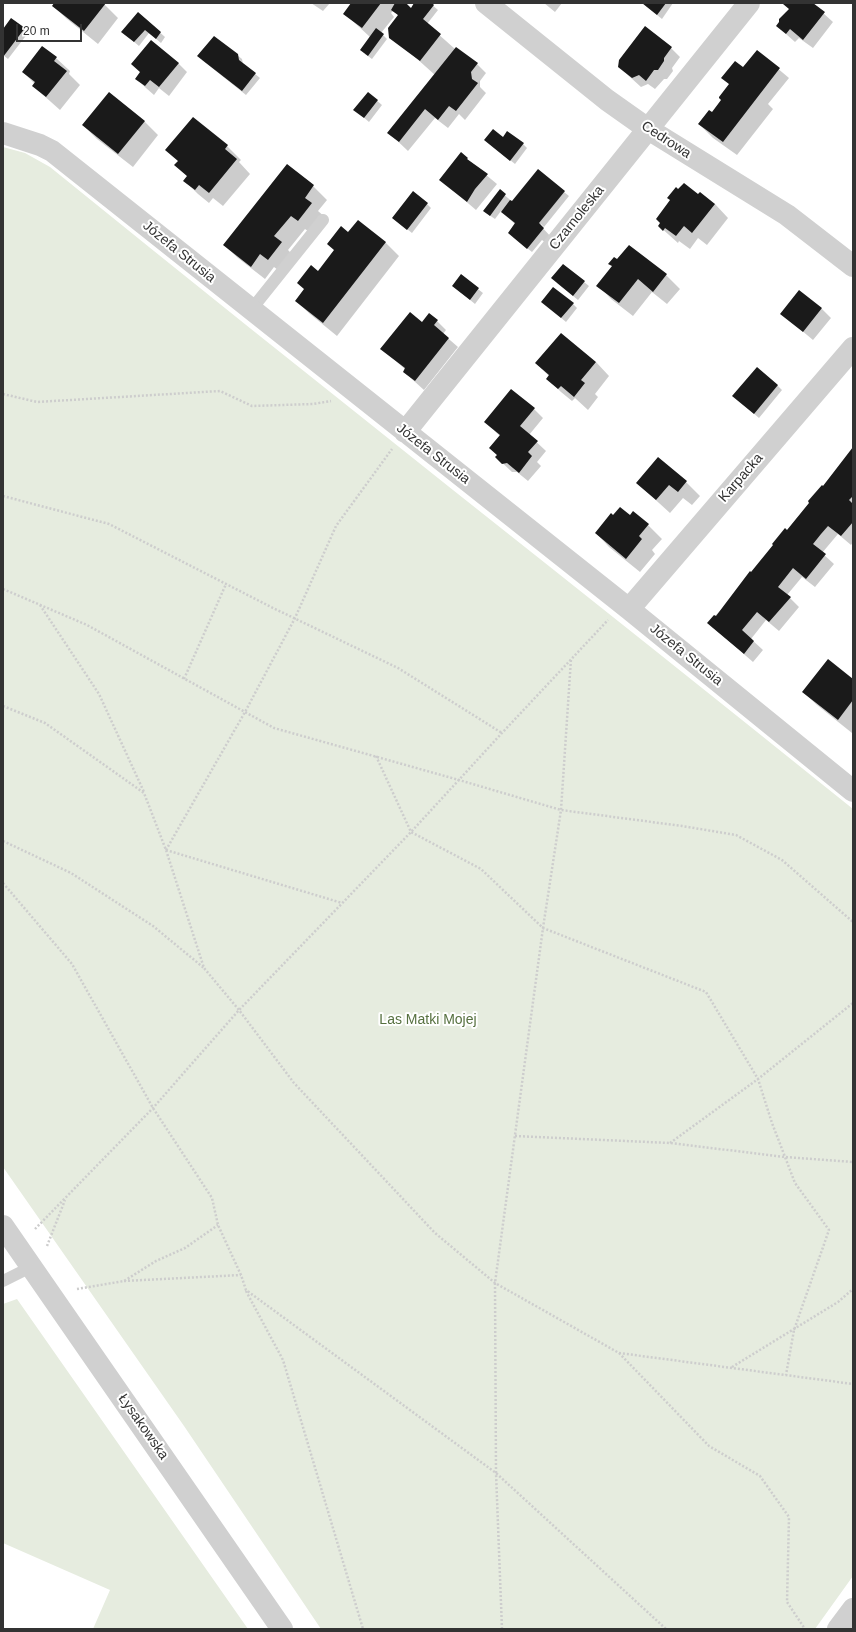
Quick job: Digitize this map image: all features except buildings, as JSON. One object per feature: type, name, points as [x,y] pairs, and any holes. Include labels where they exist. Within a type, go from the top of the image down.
[{"type":"street","name":"Cedrowa","points":[[486,3],[607,100],[648,129],[787,215],[853,266]]},
{"type":"street","name":"Czarnoleska","points":[[405,432],[749,3]]},
{"type":"street","name":"Józefa Strusia","points":[[3,133],[40,145],[52,151],[629,609],[853,791]]},
{"type":"street","name":"Karpacka","points":[[629,609],[853,348]]},
{"type":"street","name":"Łysakowska","points":[[3,1226],[282,1629]]},
{"type":"street","points":[[838,1629],[853,1609]]},
{"type":"lane","points":[[251,310],[323,220]]},
{"type":"lane","points":[[3,1281],[31,1267]]},
{"type":"path","points":[[3,394],[37,402],[220,390],[252,406],[313,404],[359,395]]},
{"type":"path","points":[[166,850],[245,712],[295,618],[336,526],[405,432]]},
{"type":"path","points":[[3,496],[109,524],[226,584],[398,668],[502,733]]},
{"type":"path","points":[[184,679],[226,584]]},
{"type":"path","points":[[3,589],[87,625],[274,728],[561,810],[682,826],[736,835],[782,860],[853,922]]},
{"type":"path","points":[[40,605],[99,694],[144,793],[166,850],[204,968]]},
{"type":"path","points":[[35,1229],[153,1108],[239,1010],[411,832],[614,614],[629,609]]},
{"type":"path","points":[[502,1629],[496,1473],[495,1283],[543,928],[561,810],[571,659]]},
{"type":"path","points":[[3,706],[45,723],[144,793]]},
{"type":"path","points":[[376,756],[411,832],[481,870],[543,928],[706,992],[758,1079],[795,1183],[830,1230],[794,1330],[786,1375]]},
{"type":"path","points":[[3,841],[71,873],[153,926],[204,968],[239,1010],[294,1083],[435,1233],[495,1283],[619,1353],[709,1446],[760,1476],[789,1516],[787,1602],[805,1629]]},
{"type":"path","points":[[166,850],[342,903]]},
{"type":"path","points":[[3,883],[72,964],[153,1108],[212,1198],[218,1225],[241,1274],[246,1290],[282,1360],[363,1629]]},
{"type":"path","points":[[670,1143],[758,1079],[853,1002]]},
{"type":"path","points":[[515,1136],[670,1143],[785,1157],[853,1162]]},
{"type":"path","points":[[46,1246],[66,1197]]},
{"type":"path","points":[[124,1281],[156,1261],[185,1248],[218,1225]]},
{"type":"path","points":[[77,1289],[124,1281],[241,1274]]},
{"type":"path","points":[[732,1368],[838,1302],[853,1289]]},
{"type":"path","points":[[246,1290],[496,1473],[666,1629]]},
{"type":"path","points":[[619,1353],[853,1384]]},
{"type":"green space","name":"Las Matki Mojej","points":[[3,147],[25,153],[50,167],[853,809],[853,1576],[815,1629],[321,1629],[184,1426],[3,1167]]},
{"type":"green space","points":[[17,1299],[248,1629],[93,1629],[110,1590],[3,1543],[3,1304]]}]
